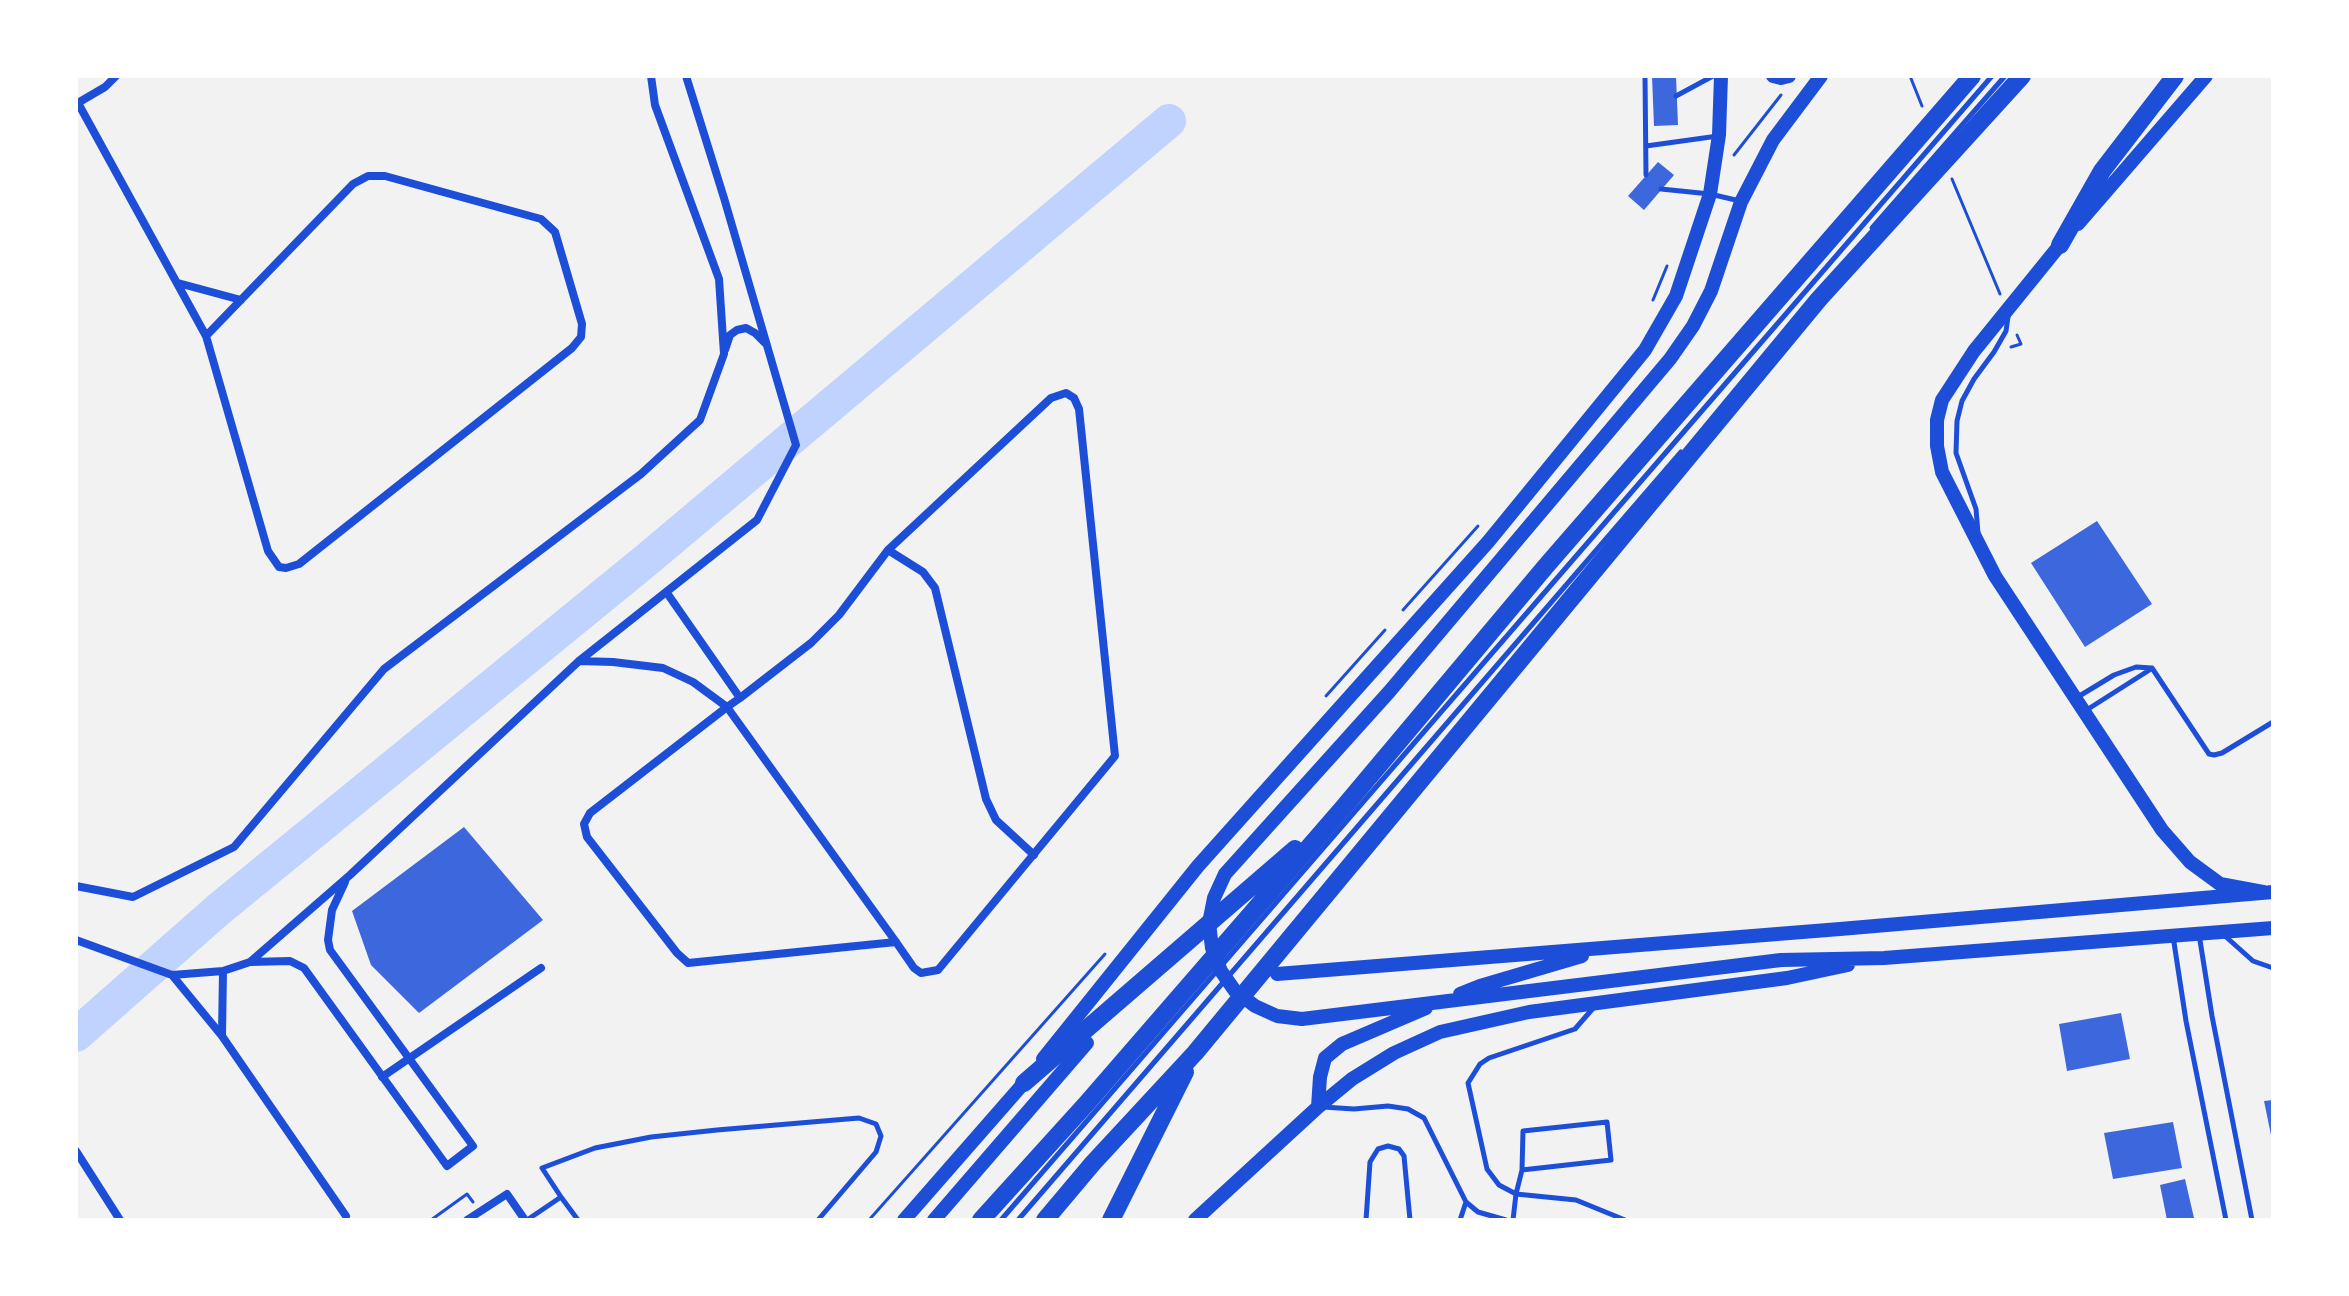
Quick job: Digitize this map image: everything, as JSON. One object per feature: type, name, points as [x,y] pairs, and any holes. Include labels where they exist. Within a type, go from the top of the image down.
[{"type":"highway","points":[[981,1220],[1087,1103],[1343,808],[1546,566],[1972,76]]},
{"type":"highway","points":[[1045,1220],[1195,1053],[1819,299],[2022,76]]},
{"type":"highway","points":[[2060,245],[2102,171],[2175,76]]},
{"type":"highway","points":[[1024,1083],[1343,808]]},
{"type":"highway","points":[[1111,1220],[1195,1053]]},
{"type":"main road","points":[[904,1220],[1024,1083],[1198,866],[1488,542],[1645,350],[1676,296],[1710,194],[1719,135],[1721,76]]},
{"type":"main road","points":[[1773,76],[1781,78],[1786,84]]},
{"type":"main road","points":[[1821,76],[1773,140],[1741,202],[1711,291],[1693,326],[1670,359],[1389,692],[1225,874],[1214,898],[1209,923],[1215,960],[1227,982],[1255,1006],[1277,1016],[1302,1019],[1781,960],[1884,958],[2273,928]]},
{"type":"main road","points":[[2206,76],[2007,303],[1942,400],[1937,420],[1937,446],[1942,472],[1995,576],[2162,830],[2190,862],[2220,884],[2268,892]]},
{"type":"main road","points":[[1277,974],[2268,892]]},
{"type":"main road","points":[[1318,1107],[1325,1058],[1342,1044],[1480,986],[1613,947]]},
{"type":"main road","points":[[1195,1220],[1318,1107],[1372,1066],[1440,1032],[1502,1017],[1787,978],[1884,958]]},
{"type":"main road","points":[[934,1220],[1087,1043]]},
{"type":"street","points":[[116,76],[105,87],[77,103],[206,336],[268,551],[279,567],[299,564],[572,348],[581,337],[582,324],[555,232],[541,219],[385,176],[368,176],[353,184],[206,336]]},
{"type":"street","points":[[651,76],[655,105],[719,279],[724,354]]},
{"type":"street","points":[[250,962],[350,875],[579,661],[757,520],[796,445],[686,76]]},
{"type":"street","points":[[178,283],[241,300]]},
{"type":"street","points":[[76,886],[133,897],[234,847],[384,669],[641,474],[700,420],[730,335],[746,328],[768,347]]},
{"type":"street","points":[[579,661],[663,668],[693,682],[727,707],[896,942],[914,968],[921,973],[938,970],[1115,756],[1079,409],[1074,398],[1066,393],[1051,398],[888,550],[839,615],[811,643],[727,707],[590,813],[584,824],[587,837],[688,963],[896,942]]},
{"type":"street","points":[[888,550],[923,572],[935,588],[986,799],[996,820],[1034,855]]},
{"type":"street","points":[[667,593],[740,698]]},
{"type":"street","points":[[76,940],[172,975],[223,971],[250,962],[290,961],[304,968],[447,1166],[473,1146],[330,950],[328,940],[332,910],[350,875]]},
{"type":"street","points":[[382,1077],[541,968]]},
{"type":"street","points":[[222,1036],[223,971]]},
{"type":"street","points":[[172,975],[222,1036],[346,1216]]},
{"type":"street","points":[[76,1151],[120,1220]]},
{"type":"street","points":[[467,1220],[507,1194],[526,1220]]},
{"type":"street","points":[[480,1211],[486,1220]]},
{"type":"lane","points":[[1645,76],[1646,175]]},
{"type":"lane","points":[[1676,96],[1713,76]]},
{"type":"lane","points":[[1001,1220],[1992,76]]},
{"type":"lane","points":[[1869,230],[2005,76]]},
{"type":"lane","points":[[1645,113],[1653,107]]},
{"type":"lane","points":[[1646,146],[1719,135]]},
{"type":"lane","points":[[1661,189],[1710,194],[1741,202]]},
{"type":"lane","points":[[1746,375],[1838,266]]},
{"type":"lane","points":[[1018,1220],[1684,448]]},
{"type":"lane","points":[[2075,698],[2114,675],[2136,667],[2152,668]]},
{"type":"lane","points":[[2084,711],[2152,668]]},
{"type":"lane","points":[[2152,668],[2209,754],[2222,753],[2273,722]]},
{"type":"lane","points":[[2221,932],[2253,961],[2273,968]]},
{"type":"lane","points":[[2199,934],[2252,1220]]},
{"type":"lane","points":[[2173,935],[2186,1021],[2226,1220]]},
{"type":"lane","points":[[1598,1002],[1575,1029],[1489,1058],[1472,1073],[1468,1083],[1487,1169],[1499,1185],[1516,1194],[1576,1200],[1625,1220]]},
{"type":"lane","points":[[1318,1107],[1354,1109],[1388,1106],[1408,1109],[1424,1118],[1466,1202],[1478,1212],[1506,1220]]},
{"type":"lane","points":[[578,1220],[542,1168],[595,1148],[651,1137],[717,1130],[859,1118],[876,1124],[881,1136],[876,1152],[818,1220]]},
{"type":"lane","points":[[1513,1220],[1522,1170],[1523,1131],[1607,1122],[1611,1160],[1522,1170]]},
{"type":"lane","points":[[1366,1220],[1370,1162],[1378,1149],[1388,1146],[1399,1149],[1404,1156],[1410,1220]]},
{"type":"lane","points":[[526,1220],[561,1197]]},
{"type":"lane","points":[[1460,1220],[1466,1202]]},
{"type":"path","points":[[1910,76],[1927,118]]},
{"type":"path","points":[[1725,166],[1786,84]]},
{"type":"path","points":[[1951,175],[2007,303]]},
{"type":"path","points":[[1650,308],[1667,266]]},
{"type":"path","points":[[2015,330],[2021,344]]},
{"type":"path","points":[[1402,611],[1484,520]]},
{"type":"path","points":[[1326,696],[1392,622]]},
{"type":"path","points":[[869,1220],[1112,945]]},
{"type":"path","points":[[431,1220],[467,1194],[480,1211]]},
{"type":"building","points":[[1652,76],[1676,76],[1678,125],[1654,126]]},
{"type":"building","points":[[1658,162],[1674,175],[1644,210],[1628,196]]},
{"type":"building","points":[[2097,521],[2152,604],[2085,647],[2031,563]]},
{"type":"building","points":[[464,827],[543,920],[419,1013],[371,965],[352,911]]},
{"type":"building","points":[[2121,1013],[2130,1059],[2067,1071],[2059,1024]]},
{"type":"building","points":[[2273,1100],[2273,1140],[2272,1140],[2264,1101]]},
{"type":"building","points":[[2173,1122],[2182,1168],[2113,1179],[2104,1133]]},
{"type":"building","points":[[2185,1179],[2194,1218],[2167,1220],[2160,1185]]},
{"type":"waterway","points":[[76,1035],[219,909],[644,562],[1169,121]]}]
